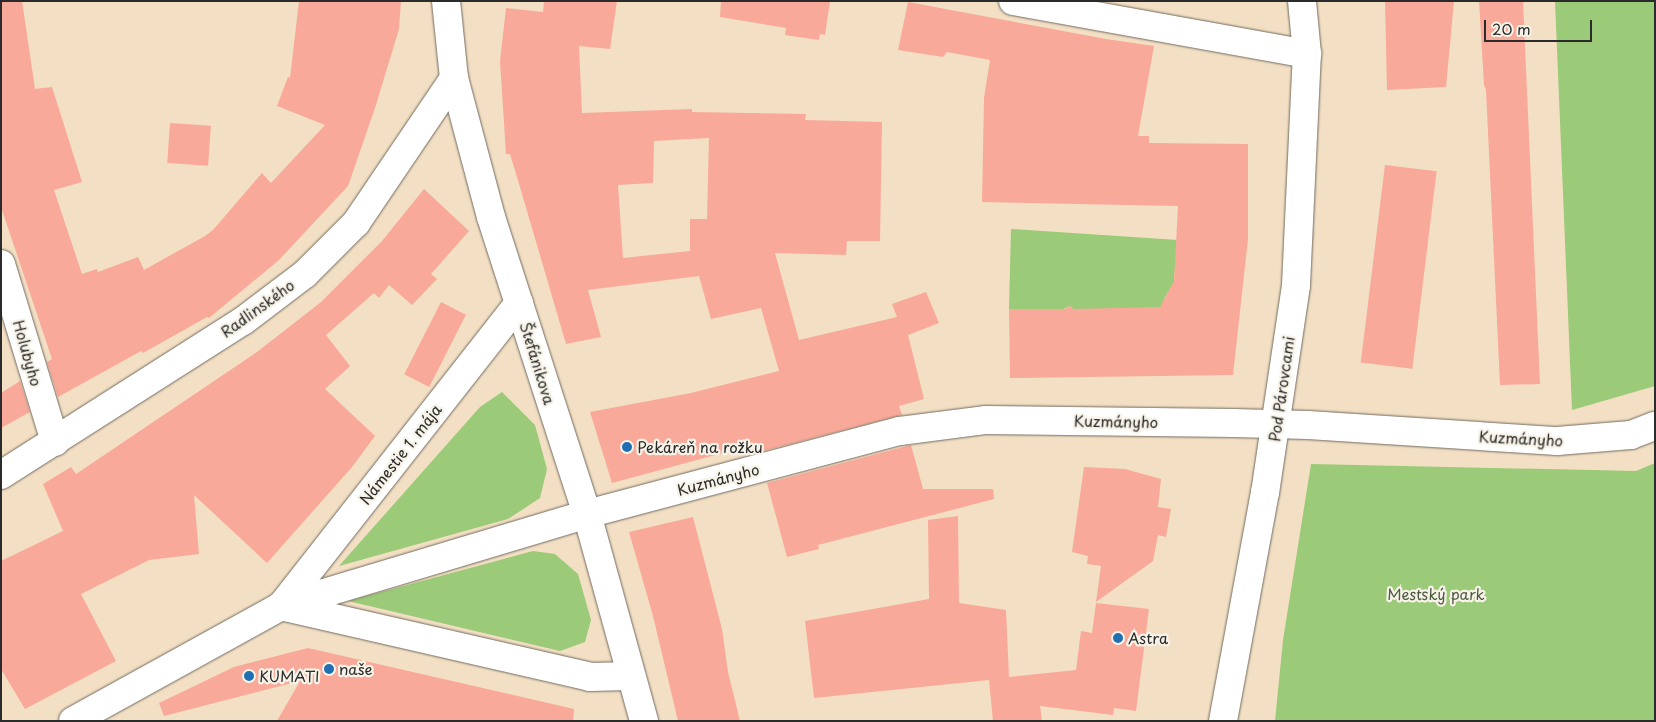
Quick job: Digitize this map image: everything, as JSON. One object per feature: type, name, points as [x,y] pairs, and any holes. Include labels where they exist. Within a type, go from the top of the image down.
[{"type":"street","name":"Štefánikova","points":[[446,1],[454,78],[491,217],[587,514],[644,721]]},
{"type":"street","points":[[1014,1],[1307,54]]},
{"type":"street","name":"Pod Párovcami","points":[[1223,721],[1265,492],[1296,284],[1307,54],[1302,1]]},
{"type":"street","name":"Radlinského","points":[[1,475],[242,321],[305,274],[356,223],[454,78]]},
{"type":"street","name":"Holubyho","points":[[1,264],[55,442]]},
{"type":"street","name":"Námestie 1. mája","points":[[281,606],[519,303]]},
{"type":"street","name":"Kuzmányho","points":[[587,514],[900,431],[986,420],[1276,424],[1557,441],[1631,435],[1655,426]]},
{"type":"street","name":"Námestie 1. mája","points":[[73,721],[281,606],[587,514]]},
{"type":"street","points":[[281,606],[590,677],[631,676]]},
{"type":"green space","points":[[1555,1],[1655,1],[1655,386],[1572,410]]},
{"type":"green space","points":[[1011,229],[1178,240],[1174,279],[1192,281],[1191,292],[1168,292],[1164,299],[1169,307],[1080,316],[1070,306],[1061,310],[1009,309]]},
{"type":"green space","points":[[502,392],[535,425],[547,469],[540,498],[508,519],[339,566],[480,407]]},
{"type":"green space","name":"Mestský park","points":[[1655,463],[1655,721],[1275,721],[1283,640],[1311,464],[1636,471]]},
{"type":"green space","points":[[533,551],[555,554],[578,574],[591,620],[585,642],[560,651],[348,601]]},
{"type":"building","points":[[1,1],[22,1],[35,89],[52,87],[82,182],[54,190],[82,274],[97,269],[98,272],[138,257],[144,270],[205,236],[213,230],[262,173],[271,183],[325,125],[277,106],[288,77],[290,78],[299,1],[401,1],[399,29],[375,108],[348,186],[279,260],[209,318],[207,317],[143,353],[141,351],[58,397],[47,362],[52,359],[1,207]]},
{"type":"building","points":[[544,1],[617,1],[610,49],[579,46],[582,113],[692,109],[692,112],[806,114],[805,120],[882,122],[880,241],[847,241],[846,255],[775,253],[799,340],[897,317],[892,304],[926,292],[939,323],[908,335],[924,399],[899,406],[902,415],[759,452],[756,444],[612,483],[590,412],[691,393],[779,371],[761,308],[711,319],[699,276],[588,290],[601,337],[566,344],[510,154],[506,154],[500,61],[506,8],[543,12]],"holes":[[[709,138],[707,219],[690,219],[690,251],[623,258],[618,185],[653,183],[654,141]]]},
{"type":"building","points":[[721,1],[830,1],[825,35],[820,34],[819,40],[785,35],[786,28],[720,17]]},
{"type":"building","points":[[1385,1],[1454,1],[1446,87],[1387,90]]},
{"type":"building","points":[[1479,1],[1523,1],[1540,384],[1500,385],[1486,90],[1484,85]]},
{"type":"building","points":[[908,2],[1106,39],[1154,46],[1138,136],[1149,136],[1149,143],[1248,144],[1248,239],[1233,375],[1010,378],[1009,309],[1064,309],[1070,306],[1073,309],[1160,307],[1174,281],[1178,206],[982,202],[984,98],[990,60],[947,52],[943,57],[898,50]]},
{"type":"building","points":[[170,123],[211,126],[208,166],[167,163]]},
{"type":"building","points":[[1385,165],[1437,171],[1412,369],[1361,363]]},
{"type":"building","points":[[424,189],[469,231],[431,274],[437,279],[412,305],[389,285],[379,298],[374,293],[326,335],[350,366],[325,389],[375,436],[352,467],[267,563],[194,495],[199,554],[149,560],[81,594],[116,661],[25,709],[1,669],[1,561],[63,531],[43,484],[71,467],[76,474],[257,352],[321,302],[382,241]]},
{"type":"building","points":[[441,302],[466,315],[429,387],[404,374]]},
{"type":"building","points":[[20,381],[30,412],[1,428],[1,393]]},
{"type":"building","points":[[911,445],[923,489],[993,489],[994,499],[818,545],[819,549],[787,557],[767,483]]},
{"type":"building","points":[[1084,467],[1125,469],[1161,479],[1158,507],[1171,509],[1166,537],[1158,535],[1153,561],[1096,602],[1101,566],[1087,564],[1088,556],[1072,552]]},
{"type":"building","points":[[958,516],[959,603],[1006,610],[1009,677],[1076,670],[1081,631],[1092,633],[1096,603],[1149,609],[1136,711],[1114,708],[1113,715],[1040,706],[1042,721],[993,721],[989,680],[814,698],[805,621],[929,599],[928,520]]},
{"type":"building","points":[[693,517],[722,629],[728,672],[740,721],[678,721],[653,616],[629,532]]},
{"type":"building","points":[[308,648],[574,709],[573,721],[277,721],[300,681],[164,716],[159,703],[234,667]]},
{"type":"place","name":"Pekáreň na rožku","points":[[627,447]]},
{"type":"place","name":"Astra","points":[[1118,638]]},
{"type":"place","name":"naše","points":[[329,669]]},
{"type":"place","name":"KUMATI","points":[[249,676]]}]
